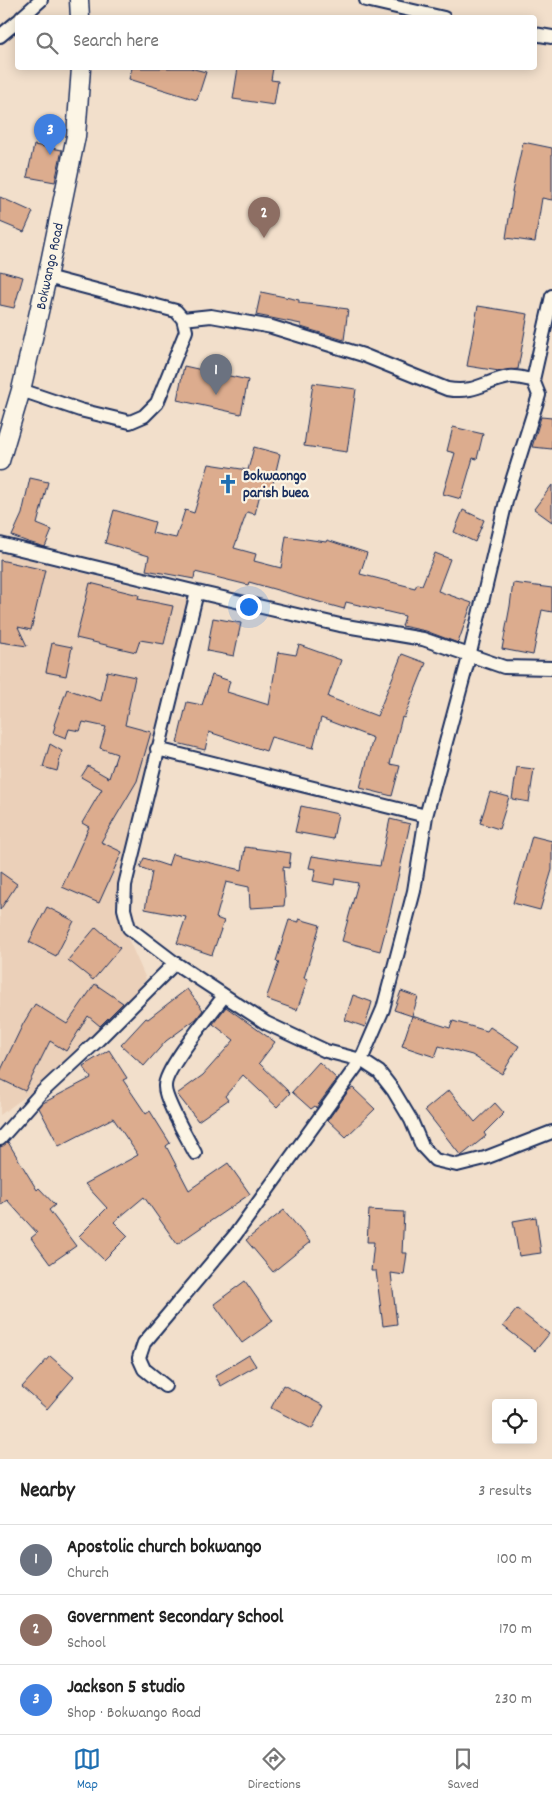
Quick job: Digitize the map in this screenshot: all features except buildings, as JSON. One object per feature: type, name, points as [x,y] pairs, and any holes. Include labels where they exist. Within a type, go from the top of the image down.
[{"type":"street","points":[[24,15],[41,0]]},
{"type":"street","points":[[79,0],[80,15]]},
{"type":"street","points":[[366,0],[431,15]]},
{"type":"street","points":[[0,36],[15,24]]},
{"type":"street","points":[[537,34],[552,37]]},
{"type":"street","name":"Bokwango Road","points":[[0,461],[21,390],[47,277],[76,136],[81,70]]},
{"type":"street","points":[[21,390],[88,412],[130,422],[144,416],[157,404],[186,331],[183,319],[176,311],[47,277]]},
{"type":"street","points":[[164,1386],[144,1369],[139,1358],[144,1342],[235,1236],[361,1060],[383,1009],[414,891],[426,816],[469,657],[507,497],[539,395],[533,380],[552,296]]},
{"type":"street","points":[[183,319],[211,316],[272,327],[363,355],[448,389],[460,391],[475,389],[510,377],[533,380]]},
{"type":"street","points":[[0,544],[340,625],[423,639],[504,668],[552,668]]},
{"type":"street","points":[[197,592],[125,885],[124,909],[129,928],[175,963],[266,1023],[326,1051],[361,1060],[379,1072],[411,1120],[422,1146],[435,1160],[457,1165],[476,1160],[552,1132]]},
{"type":"street","points":[[157,749],[426,816]]},
{"type":"street","points":[[0,1139],[40,1093],[96,1042],[175,963]]},
{"type":"street","points":[[194,1153],[169,1102],[164,1087],[169,1070],[224,996]]},
{"type":"shaded area","points":[[0,552],[189,600],[133,823],[115,909],[146,979],[109,1028],[33,1091],[0,1115]]},
{"type":"place","name":"Jackson 5 studio","points":[[50,155]]},
{"type":"place","name":"Government Secondary School","points":[[264,238]]},
{"type":"place","name":"Apostolic church bokwango","points":[[216,395]]},
{"type":"place","name":"Bokwaongo parish buea","points":[[228,484]]}]
